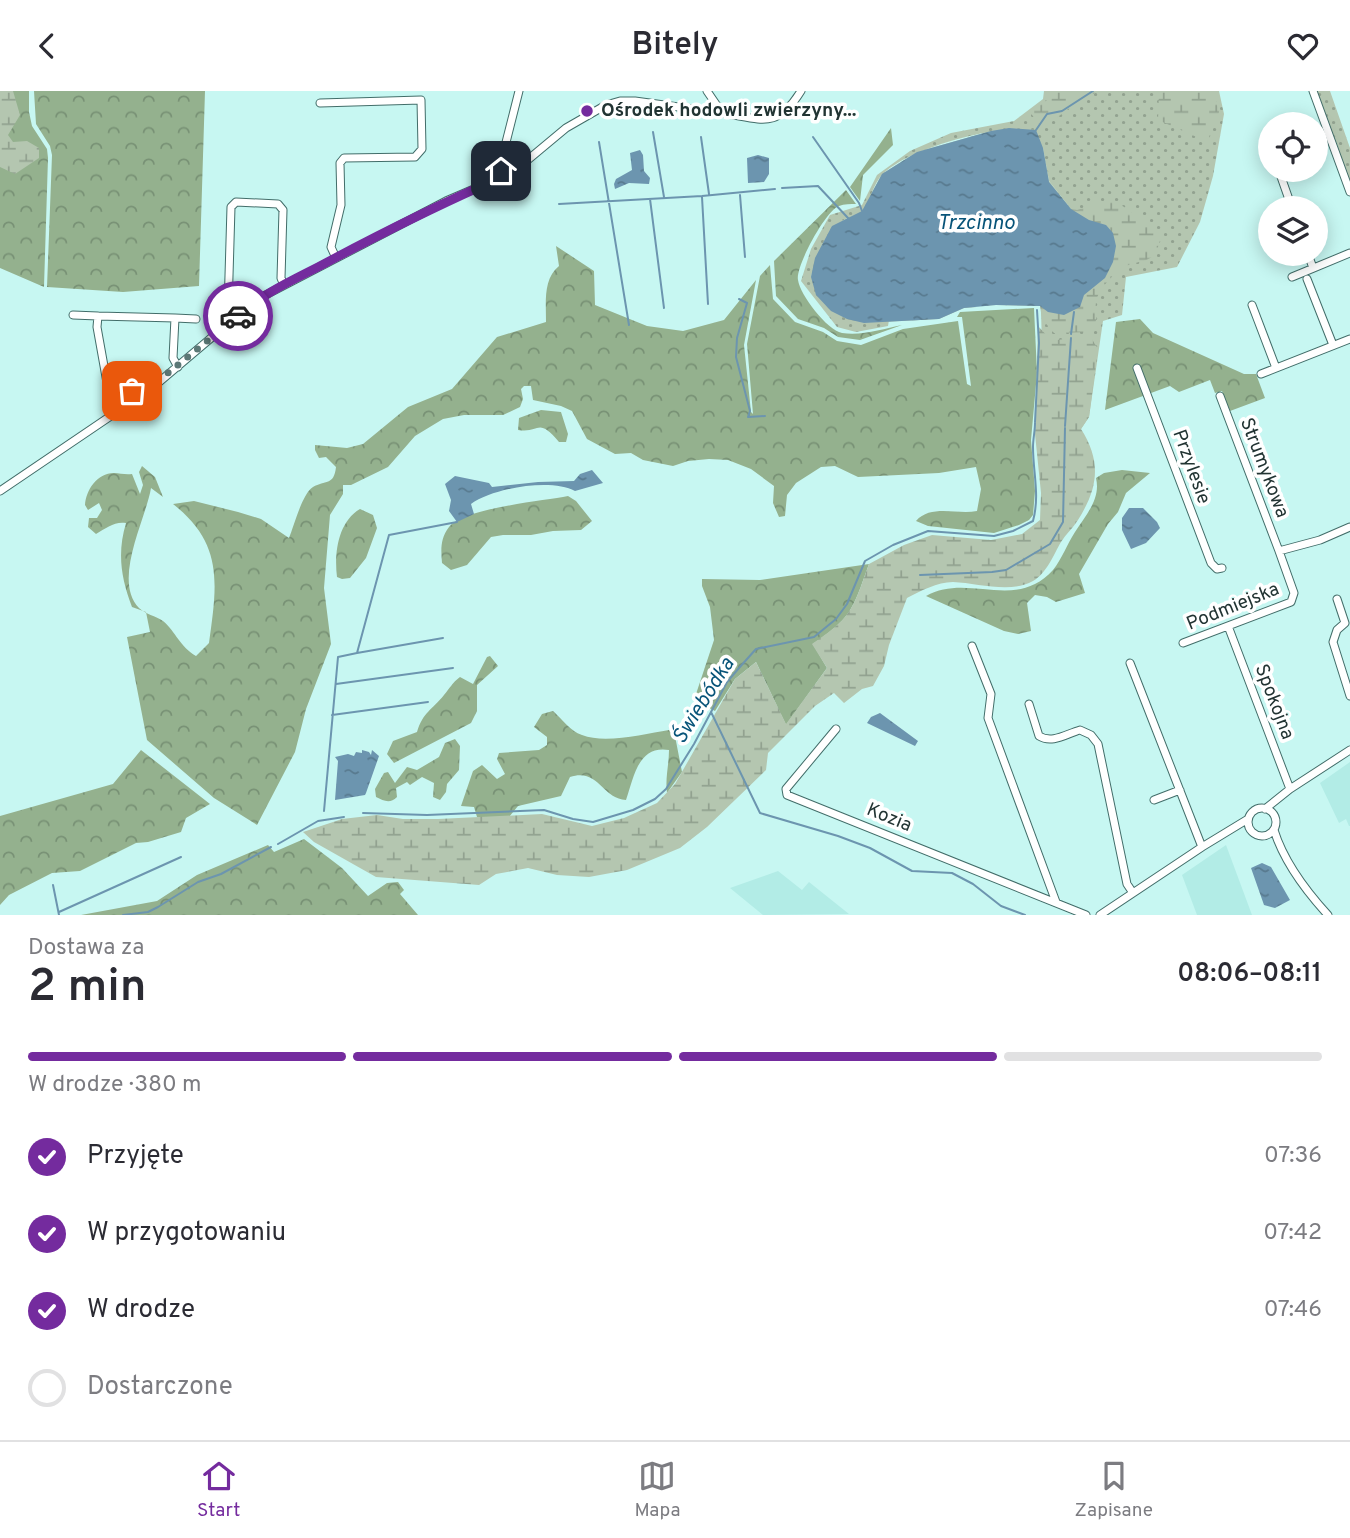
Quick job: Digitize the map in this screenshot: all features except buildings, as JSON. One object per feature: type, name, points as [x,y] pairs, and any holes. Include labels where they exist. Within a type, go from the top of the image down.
[{"type":"street","points":[[502,177],[501,162],[519,91]]},
{"type":"street","points":[[707,91],[722,113]]},
{"type":"street","points":[[0,491],[136,399],[256,300],[446,201],[502,177],[524,163],[563,130],[615,102],[648,102],[768,119],[785,113],[801,91]]},
{"type":"street","points":[[1313,91],[1350,192]]},
{"type":"street","points":[[320,103],[421,100],[422,149],[415,157],[342,160],[339,173],[340,214],[331,247],[336,258]]},
{"type":"street","points":[[232,321],[228,310],[228,284],[231,207],[236,202],[278,204],[283,210],[281,278],[284,285]]},
{"type":"street","points":[[1292,277],[1350,253]]},
{"type":"street","points":[[1307,279],[1333,345]]},
{"type":"street","points":[[1252,305],[1276,368]]},
{"type":"street","points":[[73,315],[196,319]]},
{"type":"street","points":[[98,316],[97,327],[115,414]]},
{"type":"street","points":[[174,318],[173,358],[178,367]]},
{"type":"street","points":[[1261,374],[1350,339]]},
{"type":"street","name":"Przylesie","points":[[1138,368],[1211,563],[1217,569],[1222,568]]},
{"type":"street","points":[[129,371],[136,399]]},
{"type":"street","name":"Strumykowa","points":[[1220,396],[1279,551]]},
{"type":"street","name":"Podmiejska","points":[[1183,643],[1293,600],[1294,593],[1279,551],[1320,540],[1350,527]]},
{"type":"street","points":[[1338,599],[1345,622],[1337,630],[1333,642],[1350,696]]},
{"type":"street","name":"Spokojna","points":[[1228,626],[1290,789]]},
{"type":"street","points":[[972,646],[991,694],[988,718],[1056,902]]},
{"type":"street","points":[[1130,663],[1202,847]]},
{"type":"street","points":[[1029,704],[1039,736],[1052,740],[1080,730],[1091,735],[1098,744],[1127,884],[1133,893]]},
{"type":"street","name":"Kozia","points":[[836,729],[786,789],[787,795],[1086,915]]},
{"type":"street","points":[[1100,915],[1248,819],[1255,810],[1265,809],[1290,789],[1350,750]]},
{"type":"street","points":[[1154,800],[1180,790]]},
{"type":"street","points":[[1264,836],[1273,830],[1276,823],[1274,815],[1280,797]]},
{"type":"street","points":[[1265,809],[1274,815]]},
{"type":"street","points":[[1248,819],[1251,831]]},
{"type":"street","points":[[1231,830],[1251,831],[1264,836],[1281,851]]},
{"type":"street","points":[[1273,830],[1281,851],[1328,915]]},
{"type":"shaded area","points":[[1350,762],[1349,826],[1346,819],[1339,823],[1320,783]]},
{"type":"shaded area","points":[[1226,845],[1252,915],[1197,915],[1182,875]]},
{"type":"shaded area","points":[[778,871],[802,890],[809,882],[849,914],[763,915],[730,888]]},
{"type":"green space","points":[[0,91],[29,91],[32,126],[47,149],[44,287],[0,268]]},
{"type":"green space","points":[[0,91],[13,91],[20,115],[8,135],[13,142],[27,141],[39,148],[39,158],[15,174],[0,167]]},
{"type":"green space","points":[[34,91],[205,91],[199,286],[123,292],[47,287],[52,155],[50,146],[36,124]]},
{"type":"green space","points":[[1044,91],[1219,91],[1224,114],[1213,176],[1200,222],[1177,267],[1126,277],[1122,315],[1103,321],[1089,417],[1081,429],[1042,345],[1041,312],[1071,209],[1049,181],[1043,148],[1021,129],[969,136],[910,156],[883,174],[862,212],[842,221],[826,239],[818,253],[811,277],[864,323],[889,320],[888,326],[856,332],[837,327],[801,281],[811,249],[830,215],[862,205],[877,175],[910,151],[951,133],[1014,121],[1043,99]]},
{"type":"green space","points":[[1050,91],[1099,91],[1080,100],[1042,129],[1030,112],[1047,100]]},
{"type":"green space","points":[[1159,91],[1214,91],[1219,112],[1208,142],[1158,120]]},
{"type":"green space","points":[[1315,91],[1330,91],[1350,148],[1350,187],[1328,122],[1328,112],[1324,112]]},
{"type":"green space","points":[[891,128],[893,145],[863,175],[860,201],[850,187]]},
{"type":"green space","name":"Trzcinno","points":[[1009,128],[1036,130],[1043,148],[1049,181],[1071,209],[1077,210],[1111,199],[1161,236],[1158,247],[1150,258],[1126,266],[1105,285],[1097,298],[1096,319],[1090,332],[1054,333],[1042,319],[1040,306],[996,305],[926,308],[977,307],[964,308],[939,319],[864,323],[831,311],[816,295],[811,277],[815,258],[832,226],[862,211],[882,174],[917,152]]},
{"type":"green space","points":[[846,190],[856,204],[839,206],[827,217],[806,252],[798,280],[815,311],[829,326],[842,333],[872,332],[902,325],[860,340],[838,337],[824,328],[798,319],[776,296],[774,261]]},
{"type":"green space","points":[[556,246],[594,271],[595,305],[647,326],[683,331],[724,320],[756,280],[744,345],[753,414],[747,344],[760,276],[770,265],[773,299],[795,322],[823,332],[837,341],[861,345],[903,329],[958,321],[967,384],[971,386],[962,317],[957,317],[960,312],[1034,308],[1037,373],[1031,440],[1035,491],[1033,515],[1019,525],[994,533],[928,526],[916,521],[937,511],[977,511],[981,489],[976,467],[939,473],[858,477],[835,466],[821,467],[796,483],[787,495],[785,516],[779,517],[773,503],[774,486],[751,469],[728,460],[688,461],[673,466],[643,460],[631,453],[615,454],[587,439],[572,411],[533,400],[531,386],[521,389],[523,399],[520,407],[503,415],[464,415],[443,419],[415,436],[388,467],[351,485],[343,485],[343,494],[330,515],[324,588],[331,644],[306,709],[295,752],[257,825],[214,798],[147,740],[127,637],[150,632],[146,613],[163,621],[196,656],[209,643],[215,584],[213,566],[201,534],[190,519],[173,504],[194,501],[238,512],[261,519],[289,538],[309,491],[331,480],[335,473],[336,467],[326,457],[319,458],[315,445],[347,448],[363,444],[408,407],[452,389],[497,337],[546,322],[548,284],[559,266]]},
{"type":"green space","points":[[1140,319],[1153,333],[1244,374],[1256,374],[1265,398],[1230,411],[1222,391],[1215,393],[1210,380],[1179,392],[1170,386],[1105,410],[1116,322]]},
{"type":"green space","points":[[1038,326],[1049,338],[1057,340],[1090,336],[1098,349],[1089,417],[1081,429],[1095,464],[1093,486],[1085,508],[1046,568],[1038,578],[1024,585],[994,587],[947,582],[907,598],[884,666],[873,686],[862,689],[844,703],[834,693],[815,706],[768,753],[766,770],[707,827],[680,848],[627,870],[589,877],[557,875],[528,868],[496,874],[479,885],[376,877],[314,842],[303,832],[342,819],[377,815],[403,819],[438,819],[542,814],[592,826],[624,818],[657,803],[675,784],[735,679],[756,662],[786,724],[827,668],[812,644],[836,626],[850,610],[869,564],[904,545],[932,535],[991,540],[1022,534],[1040,520],[1041,493],[1035,434]]},
{"type":"green space","points":[[541,410],[561,412],[568,434],[566,442],[559,442],[542,428],[518,430],[519,418]]},
{"type":"green space","points":[[142,466],[155,477],[163,497],[151,488],[130,566],[132,596],[143,611],[132,607],[123,576],[121,555],[126,523],[114,524],[96,534],[88,527],[89,518],[97,518],[102,510],[99,503],[88,510],[85,505],[94,483],[108,474],[132,474],[140,494],[143,485],[139,472]]},
{"type":"green space","points":[[1122,470],[1150,473],[1126,493],[1118,512],[1079,574],[1085,593],[1056,602],[1035,595],[1027,603],[1031,631],[1018,634],[1004,631],[926,596],[958,588],[1023,588],[1038,582],[1056,566],[1092,507],[1096,478],[1104,473]]},
{"type":"green space","points":[[568,496],[576,501],[592,521],[581,530],[491,537],[467,565],[451,570],[442,563],[444,536],[457,520],[487,510]]},
{"type":"green space","points":[[360,509],[373,515],[377,528],[366,558],[350,578],[342,579],[337,577],[336,568],[339,539],[347,522]]},
{"type":"green space","points":[[869,564],[850,610],[836,626],[813,644],[827,668],[786,725],[756,662],[735,679],[715,711],[694,700],[714,640],[710,607],[702,579],[760,580]]},
{"type":"green space","points":[[490,656],[498,666],[477,685],[477,711],[471,723],[394,763],[387,754],[393,741],[417,732],[425,715],[460,677],[473,684]]},
{"type":"green space","points":[[553,711],[574,731],[591,738],[625,737],[669,730],[675,736],[682,772],[667,793],[669,750],[659,750],[650,752],[639,765],[626,800],[611,795],[594,780],[580,775],[570,777],[561,796],[518,806],[509,817],[477,817],[474,807],[461,806],[473,771],[482,765],[497,779],[505,774],[497,759],[499,753],[539,750],[547,745],[547,737],[534,727],[542,714]]},
{"type":"green space","points":[[455,739],[460,746],[459,770],[447,784],[446,792],[440,800],[433,797],[434,783],[422,777],[410,785],[407,782],[396,788],[397,797],[392,801],[376,797],[375,789],[384,773],[388,772],[395,783],[407,767],[417,770],[439,757],[445,743]]},
{"type":"green space","points":[[141,750],[210,804],[186,818],[181,832],[136,843],[80,871],[52,873],[9,895],[0,905],[0,816],[113,784]]},
{"type":"green space","points":[[304,839],[342,868],[368,896],[387,883],[398,882],[404,890],[400,894],[418,915],[81,915],[157,901],[197,875],[268,845],[274,852]]},
{"type":"water","name":"Trzcinno","points":[[1009,128],[1036,130],[1043,148],[1049,182],[1071,209],[1089,220],[1106,225],[1113,233],[1116,246],[1113,262],[1105,278],[1084,295],[1080,307],[1064,315],[1048,312],[1040,306],[996,305],[964,308],[939,319],[864,323],[831,311],[816,295],[811,277],[815,258],[832,226],[862,211],[882,174],[917,152]]},
{"type":"water","points":[[640,150],[644,171],[650,178],[649,184],[629,183],[615,189],[616,179],[632,170],[630,153]]},
{"type":"water","points":[[758,155],[769,158],[769,174],[764,182],[748,183],[747,158]]},
{"type":"water","points":[[592,470],[603,483],[575,491],[552,485],[507,489],[471,504],[474,514],[457,522],[449,511],[451,500],[445,484],[455,476],[489,483],[492,487],[574,481],[580,474]]},
{"type":"water","points":[[1129,508],[1143,508],[1160,528],[1146,543],[1131,549],[1122,530],[1122,518]]},
{"type":"water","points":[[880,713],[918,741],[915,746],[867,723],[871,717]]},
{"type":"water","points":[[362,750],[371,755],[372,750],[379,756],[365,795],[335,800],[338,761],[335,757],[348,754],[354,756],[356,752],[362,753]]},
{"type":"water","points":[[1262,863],[1271,867],[1290,900],[1275,908],[1264,905],[1251,868]]},
{"type":"waterway","points":[[1036,130],[1047,114],[1062,111],[1093,91]]},
{"type":"waterway","points":[[653,132],[664,197]]},
{"type":"waterway","points":[[701,137],[709,194]]},
{"type":"waterway","points":[[813,137],[862,211]]},
{"type":"waterway","points":[[599,142],[629,325]]},
{"type":"waterway","points":[[782,188],[818,186],[848,218]]},
{"type":"waterway","points":[[559,204],[775,189]]},
{"type":"waterway","points":[[740,195],[745,257]]},
{"type":"waterway","points":[[702,197],[708,304]]},
{"type":"waterway","points":[[650,199],[664,308]]},
{"type":"waterway","points":[[739,299],[747,303],[737,338],[736,357],[750,411],[748,417],[765,416]]},
{"type":"waterway","name":"Świebódka","points":[[1035,422],[1039,343],[1037,310]]},
{"type":"waterway","points":[[1071,334],[1074,312]]},
{"type":"waterway","points":[[1065,426],[1071,338]]},
{"type":"waterway","name":"Świebódka","points":[[363,813],[427,815],[544,810],[593,822],[633,810],[655,799],[666,789],[727,682],[739,668],[756,649],[814,637],[836,619],[847,604],[865,561],[893,545],[928,531],[994,536],[1013,531],[1033,521],[1036,502],[1033,447],[1035,423]]},
{"type":"waterway","points":[[920,575],[1006,570],[1050,544],[1063,522],[1065,428]]},
{"type":"waterway","points":[[324,811],[338,657],[357,653],[389,535],[457,522]]},
{"type":"waterway","points":[[357,653],[443,638]]},
{"type":"waterway","points":[[336,684],[453,668]]},
{"type":"waterway","points":[[332,715],[428,702]]},
{"type":"waterway","points":[[711,712],[760,813],[870,848],[912,871],[952,873],[973,884],[1001,906],[1025,915]]},
{"type":"waterway","name":"Świebódka","points":[[278,844],[318,821],[344,817]]},
{"type":"waterway","name":"Świebódka","points":[[123,915],[148,912],[198,882],[221,874],[271,847]]},
{"type":"waterway","points":[[59,912],[181,857]]},
{"type":"waterway","points":[[53,885],[59,915]]},
{"type":"way so far","points":[[132,391],[136,399],[152,388],[238,316]]},
{"type":"place","name":"Ośrodek hodowli zwierzyny...","points":[[587,111]]},
{"type":"route","points":[[238,316],[256,300],[354,248],[446,201],[502,177],[501,171]]}]
